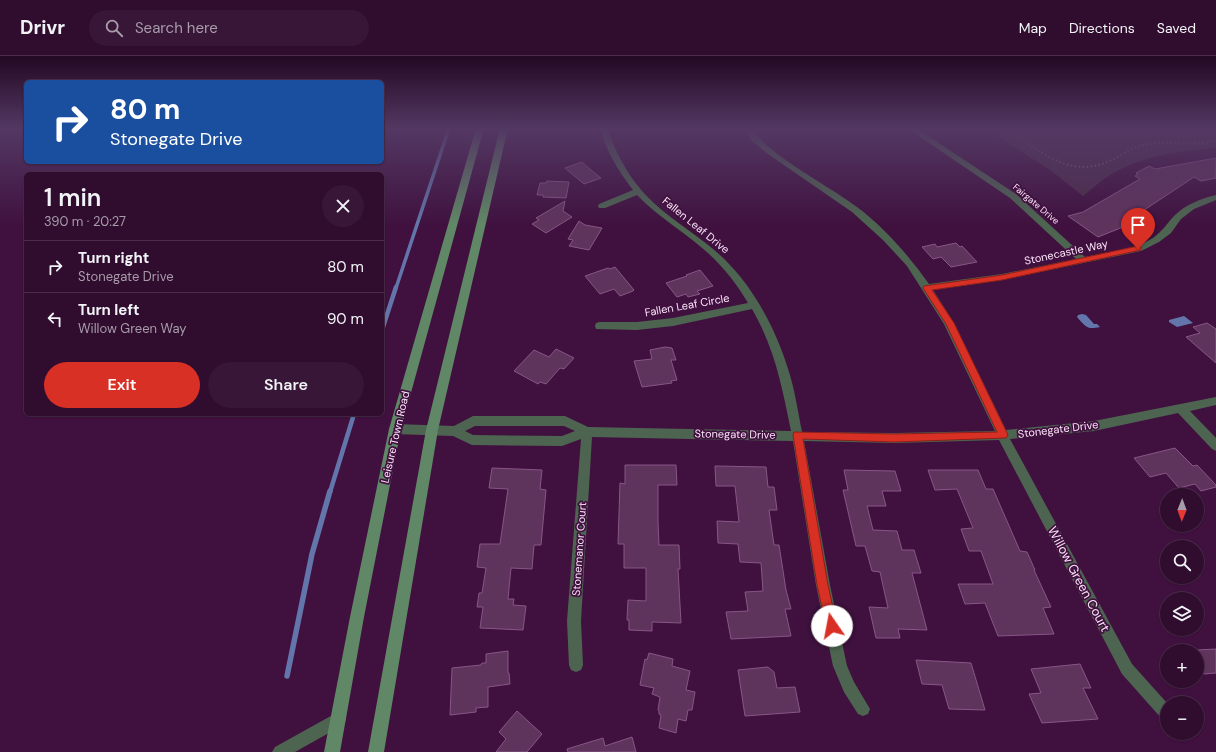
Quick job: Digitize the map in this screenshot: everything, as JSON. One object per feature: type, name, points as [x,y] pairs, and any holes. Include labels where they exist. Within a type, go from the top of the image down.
[{"type":"main road","name":"Leisure Town Road","points":[[332,752],[396,429],[471,160]]},
{"type":"main road","points":[[376,752],[432,430],[496,160]]},
{"type":"street","name":"Fallen Leaf Drive","points":[[616,160],[638,191],[652,206],[710,250],[728,268],[744,288],[767,327],[776,347],[784,372],[797,435],[823,585],[840,666],[849,687],[863,709]]},
{"type":"street","name":"Willow Green Court","points":[[783,160],[855,210],[886,238],[910,264],[927,288],[949,323],[1003,435],[1128,668],[1160,706]]},
{"type":"street","name":"Fairgate Drive","points":[[960,160],[1013,196],[1041,220],[1084,261]]},
{"type":"street","points":[[602,206],[638,191]]},
{"type":"street","name":"Stonecastle Way","points":[[927,288],[1002,277],[1138,249],[1156,240],[1168,231],[1178,217],[1191,207],[1216,197]]},
{"type":"street","name":"Fallen Leaf Circle","points":[[600,326],[637,326],[672,322],[754,305]]},
{"type":"street","name":"Stonegate Drive","points":[[396,429],[454,431],[472,440],[555,441],[562,441],[587,432],[894,438],[1003,435],[1094,426],[1216,401]]},
{"type":"street","points":[[1181,409],[1216,446]]},
{"type":"street","name":"Stonegate Drive","points":[[454,431],[473,421],[565,421],[587,432]]},
{"type":"street","name":"Stonemanor Court","points":[[576,665],[574,621],[587,432]]},
{"type":"street","points":[[280,752],[338,720]]},
{"type":"path","points":[[1053,160],[1072,167],[1084,168],[1095,166],[1109,160]]},
{"type":"shaded area","points":[[1035,160],[1144,160],[1127,166],[1111,174],[1083,196],[1050,170]]},
{"type":"water","points":[[1078,315],[1086,315],[1094,324],[1097,324],[1100,327],[1087,327],[1077,317]]},
{"type":"water","points":[[1184,316],[1193,323],[1177,327],[1169,322],[1169,320]]},
{"type":"building","points":[[1202,160],[1216,160],[1216,178],[1201,181],[1194,177],[1132,218],[1138,221],[1098,237],[1068,216],[1083,212],[1140,179],[1135,176],[1138,174],[1136,173],[1149,166],[1155,169]]},
{"type":"building","points":[[582,162],[601,178],[584,184],[565,168]]},
{"type":"building","points":[[547,181],[569,182],[566,198],[543,197],[543,195],[537,195],[540,183],[546,183]]},
{"type":"building","points":[[565,201],[563,211],[572,217],[546,233],[532,224],[539,220],[536,218]]},
{"type":"building","points":[[579,221],[585,225],[602,228],[589,250],[569,246],[573,240],[568,239]]},
{"type":"building","points":[[956,243],[960,247],[962,246],[977,262],[951,267],[941,257],[933,259],[922,247],[935,244],[937,247]]},
{"type":"building","points":[[615,267],[634,290],[633,291],[620,296],[614,289],[600,294],[585,276],[608,268],[610,269]]},
{"type":"building","points":[[700,270],[713,286],[697,291],[700,294],[688,297],[686,294],[677,297],[666,283],[687,276],[686,275]]},
{"type":"building","points":[[1207,323],[1216,329],[1216,363],[1186,337],[1200,333],[1193,327]]},
{"type":"building","points":[[665,347],[672,348],[676,360],[671,360],[677,380],[671,381],[672,383],[642,387],[634,361],[652,359],[650,350]]},
{"type":"building","points":[[556,349],[574,358],[564,369],[560,368],[546,384],[540,382],[538,384],[514,371],[534,350],[549,357]]},
{"type":"building","points":[[1175,448],[1193,466],[1197,465],[1216,485],[1216,487],[1204,490],[1204,488],[1198,488],[1195,484],[1179,488],[1166,473],[1150,477],[1134,458]]},
{"type":"building","points":[[625,465],[676,465],[677,485],[658,485],[658,522],[659,545],[679,545],[680,569],[678,569],[681,623],[652,622],[652,631],[629,630],[629,620],[627,620],[628,600],[646,601],[646,568],[624,568],[624,544],[618,544],[620,483],[625,484]]},
{"type":"building","points":[[715,466],[766,467],[768,487],[774,487],[777,510],[769,510],[774,545],[779,545],[786,590],[791,609],[785,609],[791,636],[731,639],[726,612],[748,611],[745,592],[763,591],[761,563],[740,562],[738,544],[718,543],[717,521],[739,522],[735,486],[716,486]]},
{"type":"building","points":[[492,468],[542,470],[540,489],[546,490],[541,545],[534,545],[532,569],[511,568],[508,599],[514,599],[513,605],[526,606],[523,630],[480,628],[483,607],[477,607],[479,593],[482,593],[486,568],[477,567],[480,544],[500,544],[508,489],[489,488]]},
{"type":"building","points":[[844,470],[895,471],[901,491],[882,491],[886,506],[867,506],[873,530],[897,531],[902,550],[914,550],[921,573],[912,573],[927,630],[898,629],[900,638],[876,638],[869,607],[888,608],[880,572],[872,571],[865,546],[856,546],[843,490],[848,490]]},
{"type":"building","points":[[928,470],[978,470],[986,489],[993,489],[1020,551],[1027,552],[1051,607],[1043,608],[1054,634],[998,636],[985,603],[965,604],[958,584],[993,584],[981,551],[969,551],[961,529],[973,528],[957,489],[935,490]]},
{"type":"building","points":[[1216,649],[1216,673],[1204,674],[1204,650]]},
{"type":"building","points":[[508,651],[508,673],[510,684],[488,687],[488,707],[476,708],[476,712],[450,715],[452,668],[481,665],[482,663],[486,663],[486,654]]},
{"type":"building","points":[[649,653],[673,659],[672,666],[690,671],[686,690],[695,692],[692,710],[688,710],[686,721],[678,719],[676,733],[659,728],[661,715],[659,714],[658,710],[660,697],[652,694],[654,688],[640,685],[645,659],[647,660]]},
{"type":"building","points":[[916,660],[971,663],[985,710],[949,709],[942,685],[922,684]]},
{"type":"building","points":[[1080,664],[1091,688],[1083,688],[1098,719],[1042,723],[1029,694],[1041,693],[1031,669]]},
{"type":"building","points":[[768,667],[774,672],[777,688],[795,687],[800,712],[745,716],[738,670]]},
{"type":"building","points":[[517,711],[542,734],[527,752],[496,752],[506,739],[499,732]]},
{"type":"building","points":[[632,737],[636,752],[568,752],[567,749],[603,738],[605,746]]},
{"type":"waterway","points":[[396,288],[438,160]]},
{"type":"waterway","points":[[384,324],[396,287]]},
{"type":"waterway","points":[[330,492],[353,416]]},
{"type":"waterway","points":[[287,676],[312,554],[330,491]]},
{"type":"route","points":[[832,626],[823,585],[797,435],[894,438],[1003,435],[949,323],[927,288],[1002,277],[1138,249]]}]
